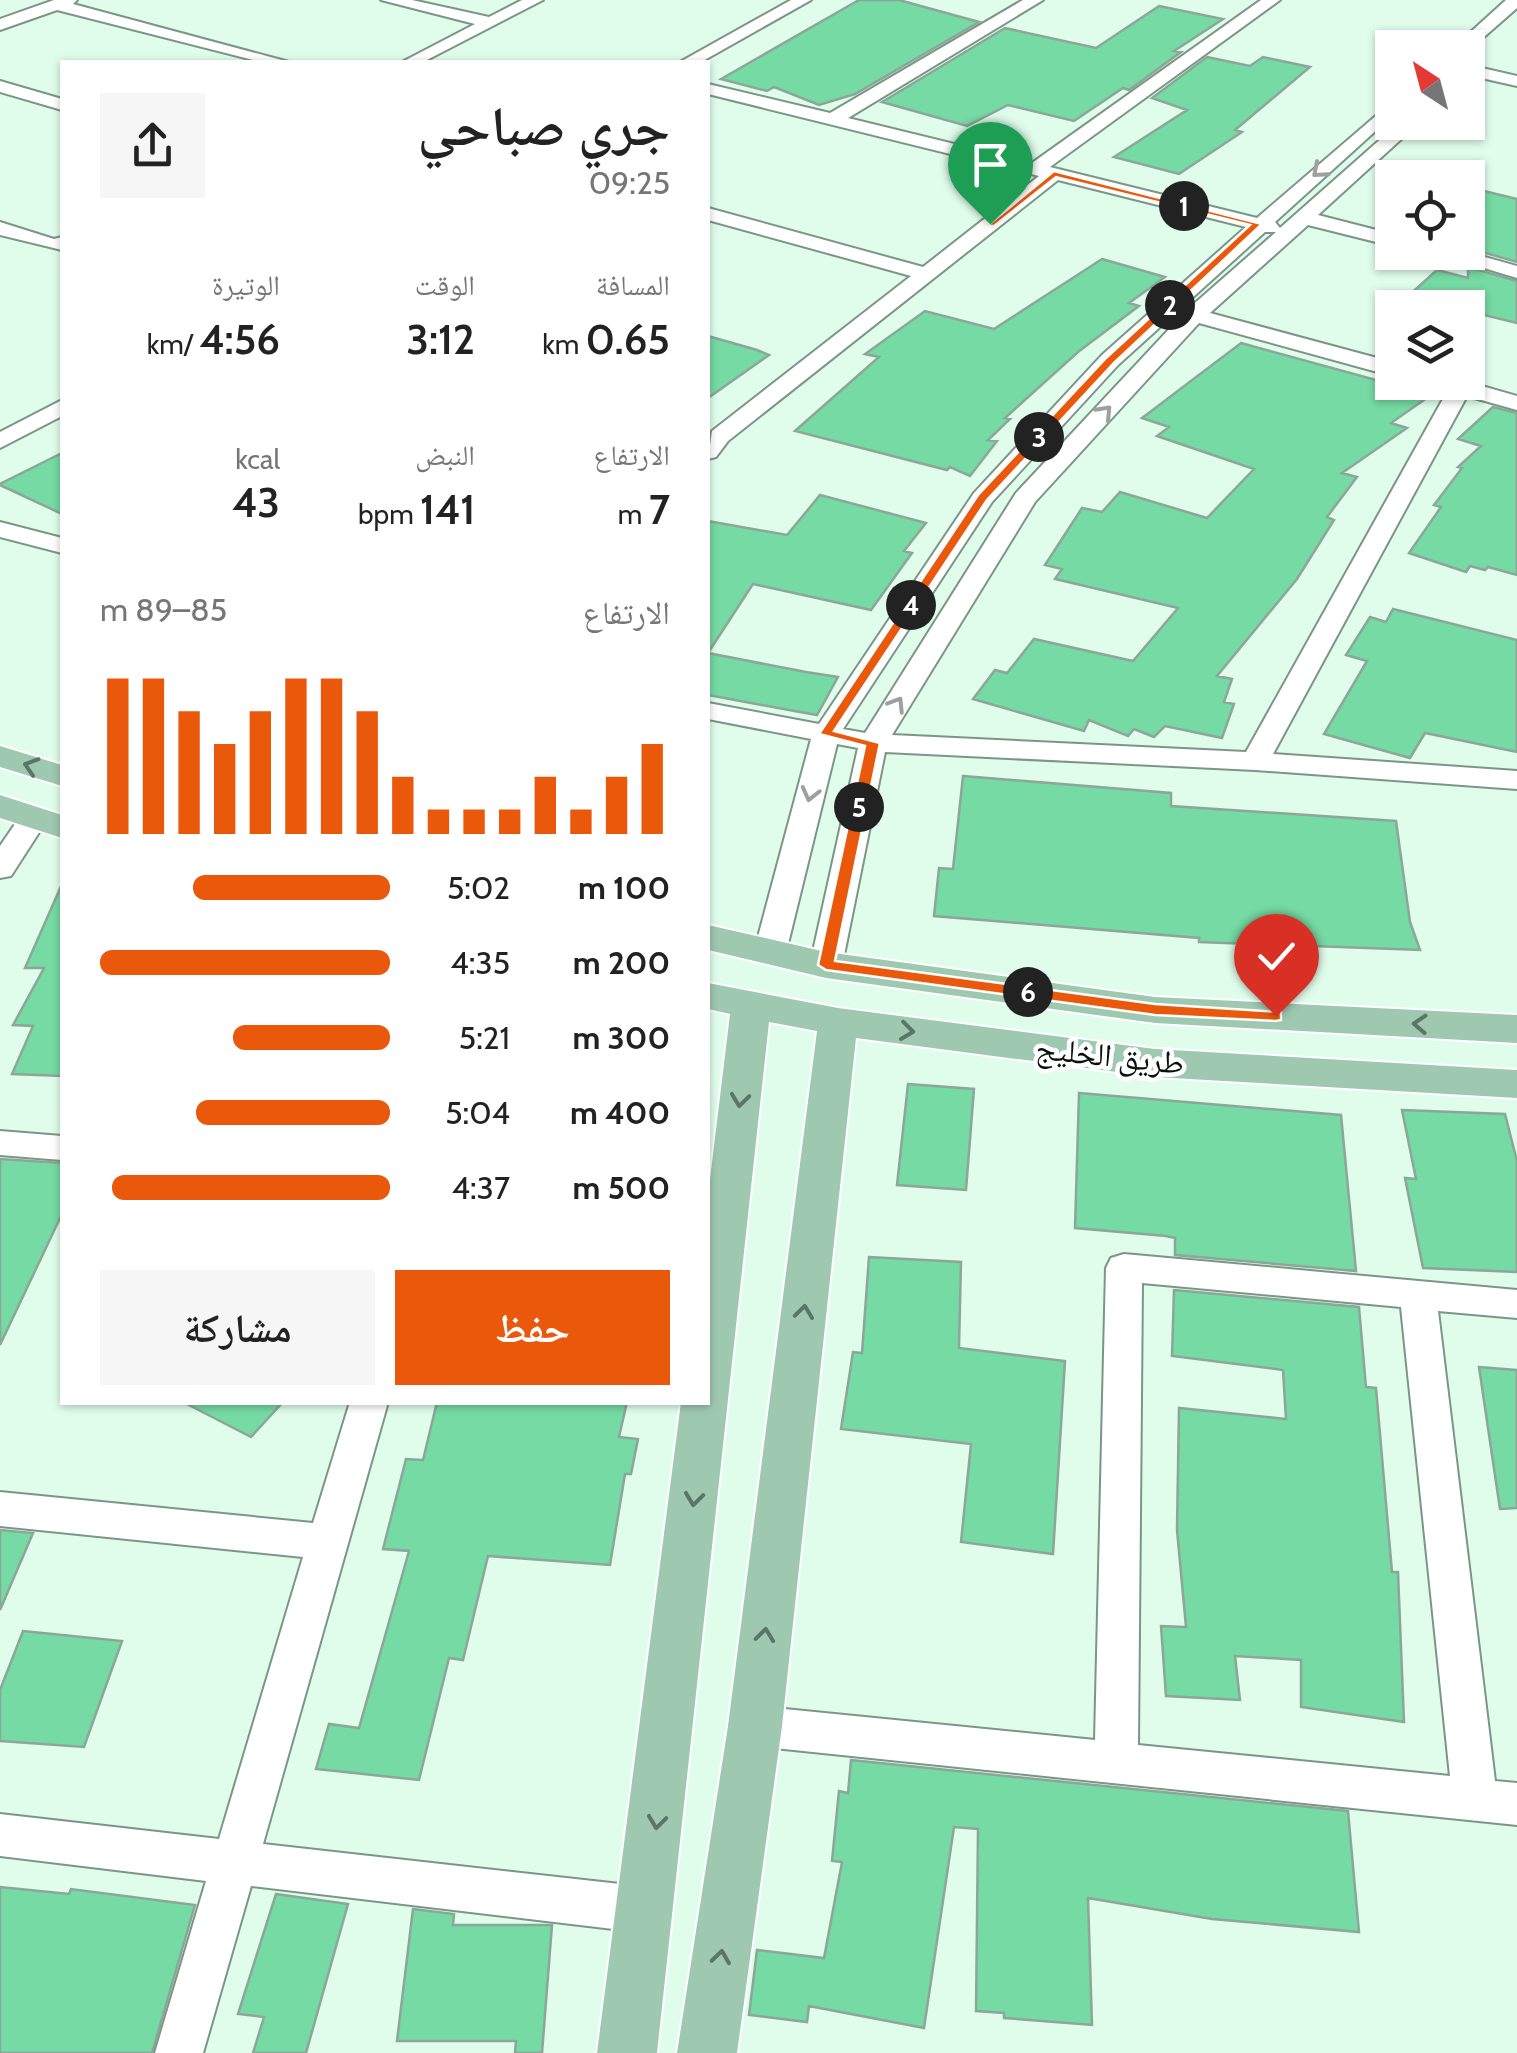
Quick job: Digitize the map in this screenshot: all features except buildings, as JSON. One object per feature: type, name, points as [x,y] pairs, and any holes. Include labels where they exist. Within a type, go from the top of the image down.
[{"type":"main road","points":[[0,756],[60,775]]},
{"type":"main road","name":"طريق الخليج","points":[[710,938],[826,965],[1155,1010],[1517,1029]]},
{"type":"main road","name":"طريق الخليج","points":[[710,996],[838,1022],[1155,1063],[1517,1084]]},
{"type":"main road","points":[[710,1365],[751,1003]]},
{"type":"main road","points":[[707,2053],[755,1726],[838,1022]]},
{"type":"main road","points":[[628,2053],[705,1405]]},
{"type":"street","points":[[389,0],[491,22]]},
{"type":"street","points":[[414,60],[535,0]]},
{"type":"street","points":[[693,60],[802,0]]},
{"type":"street","points":[[833,119],[1035,0]]},
{"type":"street","points":[[710,449],[720,436],[927,274],[1044,171],[1272,0]]},
{"type":"street","points":[[0,25],[64,2],[273,60]]},
{"type":"street","points":[[1480,30],[1510,2]]},
{"type":"street","points":[[1485,57],[1493,50]]},
{"type":"street","points":[[1485,74],[1517,81]]},
{"type":"street","points":[[0,86],[60,103]]},
{"type":"street","points":[[710,88],[1258,224],[1297,225],[1375,237]]},
{"type":"street","points":[[770,952],[826,734],[982,498],[1110,360],[1375,122]]},
{"type":"street","points":[[826,965],[873,743],[1025,498],[1196,315],[1391,140]]},
{"type":"street","points":[[710,215],[927,274]]},
{"type":"street","points":[[0,228],[60,244]]},
{"type":"street","points":[[1485,264],[1517,272]]},
{"type":"street","points":[[1196,315],[1375,364]]},
{"type":"street","points":[[1485,394],[1517,403]]},
{"type":"street","points":[[1254,761],[1444,400]]},
{"type":"street","points":[[0,441],[60,408]]},
{"type":"street","points":[[0,529],[60,545]]},
{"type":"street","points":[[710,711],[873,743],[1254,761],[1517,780]]},
{"type":"street","points":[[0,870],[32,817]]},
{"type":"street","points":[[0,1143],[60,1148]]},
{"type":"street","points":[[1116,1763],[1124,1268],[1517,1304]]},
{"type":"street","points":[[755,1726],[1496,1802],[1418,1295]]},
{"type":"street","points":[[180,2053],[368,1405]]},
{"type":"street","points":[[0,1510],[328,1542]]},
{"type":"street","points":[[0,1835],[647,1910]]},
{"type":"route","points":[[990,224],[1054,174],[1258,224],[1110,360],[982,498],[826,734],[873,743],[826,965],[1155,1010],[1276,1016]]}]
